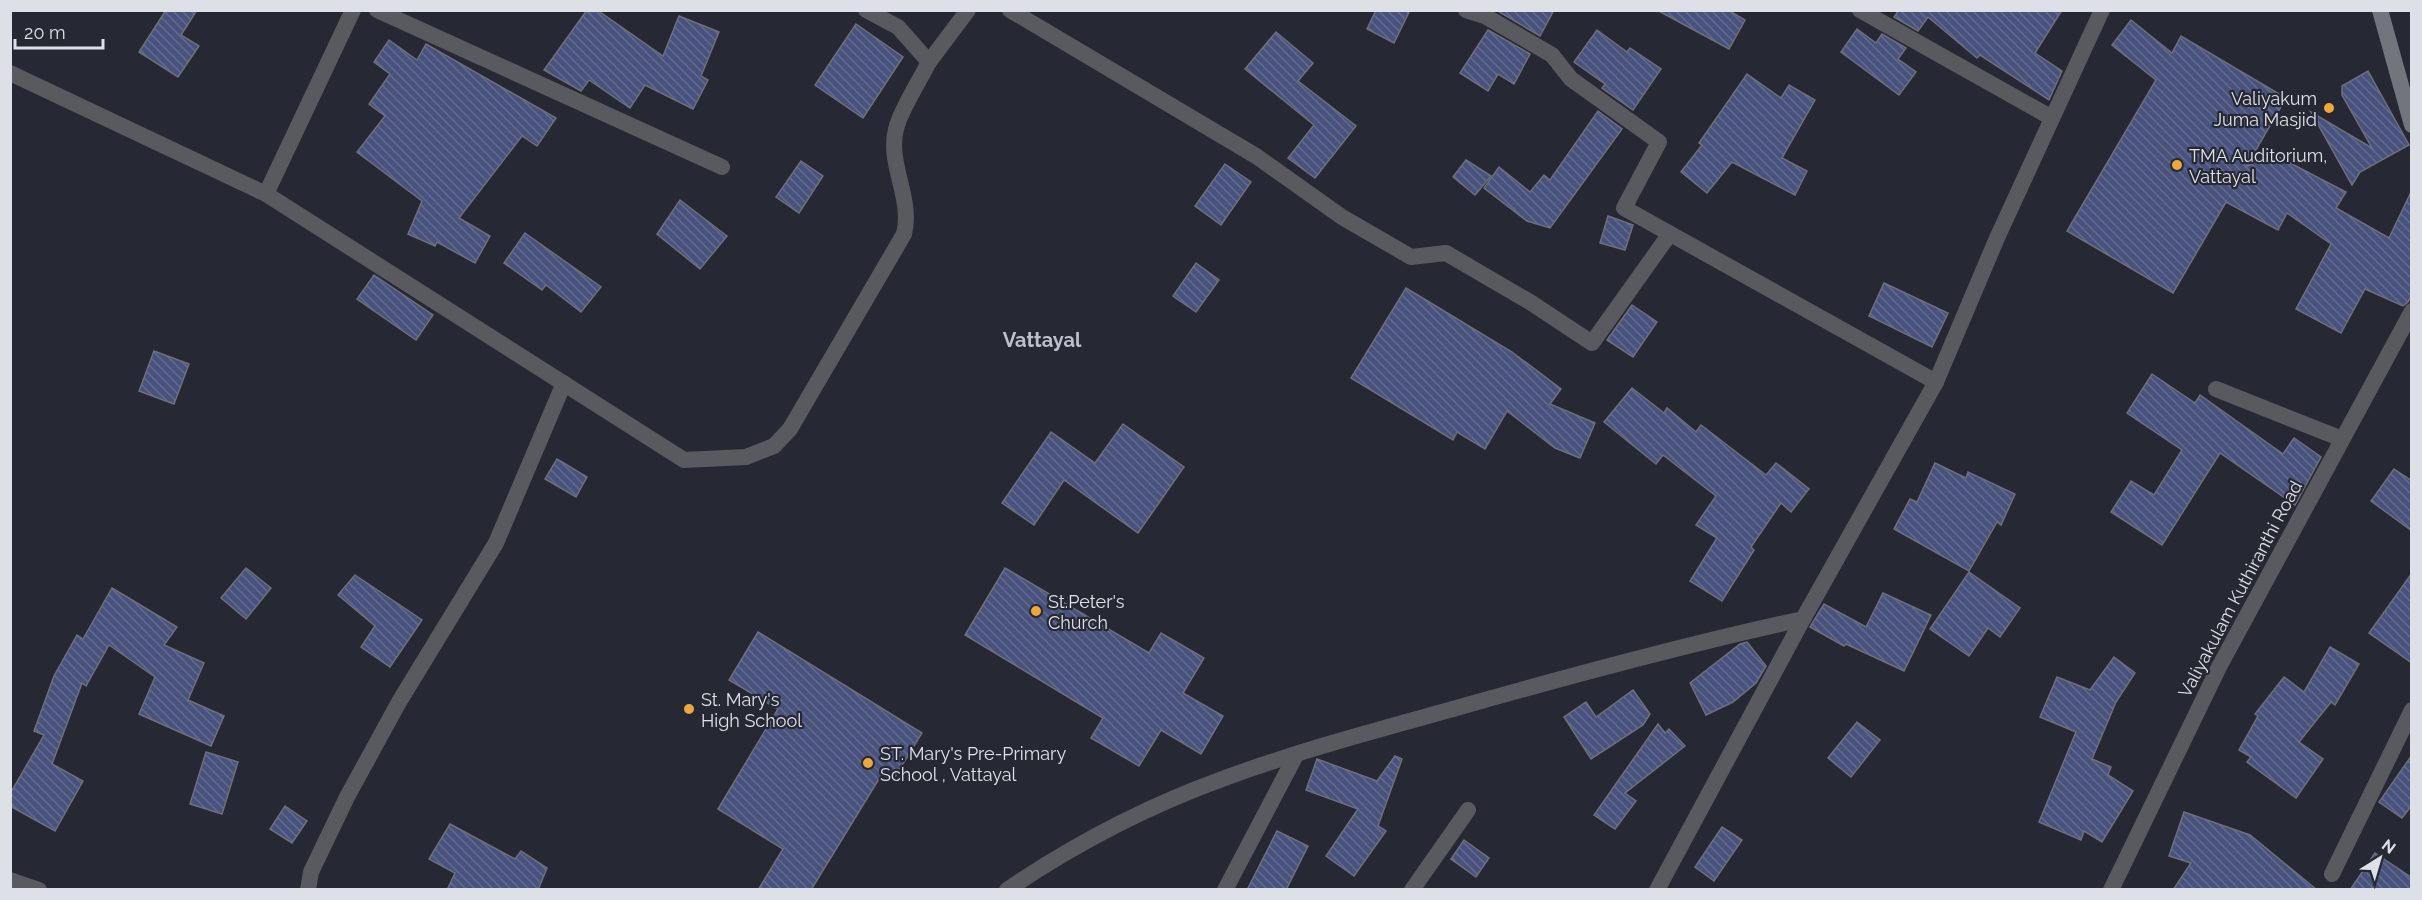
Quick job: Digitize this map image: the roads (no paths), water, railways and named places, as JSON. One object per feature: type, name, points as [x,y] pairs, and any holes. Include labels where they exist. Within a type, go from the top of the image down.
[{"type":"main road","points":[[2380,10],[2412,125]]},
{"type":"street","points":[[266,194],[353,10]]},
{"type":"street","points":[[377,10],[722,167]]},
{"type":"street","points":[[866,10],[898,27],[929,62]]},
{"type":"street","points":[[10,73],[266,194],[684,460],[746,457],[774,446],[790,429],[904,234],[908,218],[896,158],[896,129],[929,62],[968,10]]},
{"type":"street","points":[[1010,10],[1256,156],[1342,216],[1411,257],[1446,253],[1592,343],[1669,235]]},
{"type":"street","points":[[1466,10],[1485,16],[1552,55],[1571,79],[1659,142],[1624,208],[1936,382]]},
{"type":"street","points":[[1860,10],[2052,118]]},
{"type":"street","points":[[1657,890],[1803,619],[1936,382],[2102,10]]},
{"type":"street","name":"Valiyakulam Kuthiranthi Road","points":[[2110,890],[2219,668],[2412,311]]},
{"type":"street","points":[[308,890],[311,872],[352,788],[399,702],[496,543],[564,383]]},
{"type":"street","points":[[2216,389],[2342,439]]},
{"type":"street","points":[[1007,890],[1117,826],[1224,778],[1584,672],[1692,643],[1803,619]]},
{"type":"street","points":[[2332,874],[2412,710]]},
{"type":"street","points":[[1225,890],[1296,755]]},
{"type":"street","points":[[1412,890],[1468,810]]},
{"type":"street","points":[[10,880],[39,890]]},
{"type":"place","name":"Valiyakum Juma Masjid","points":[[2329,108]]},
{"type":"place","name":"TMA Auditorium, Vattayal","points":[[2177,165]]},
{"type":"place","name":"St.Peter's Church","points":[[1036,611]]},
{"type":"place","name":"St. Mary's High School","points":[[689,709]]},
{"type":"place","name":"ST. Mary's Pre-Primary School , Vattayal","points":[[868,763]]},
{"type":"district","name":"Vattayal","points":[[1042,340]]}]
